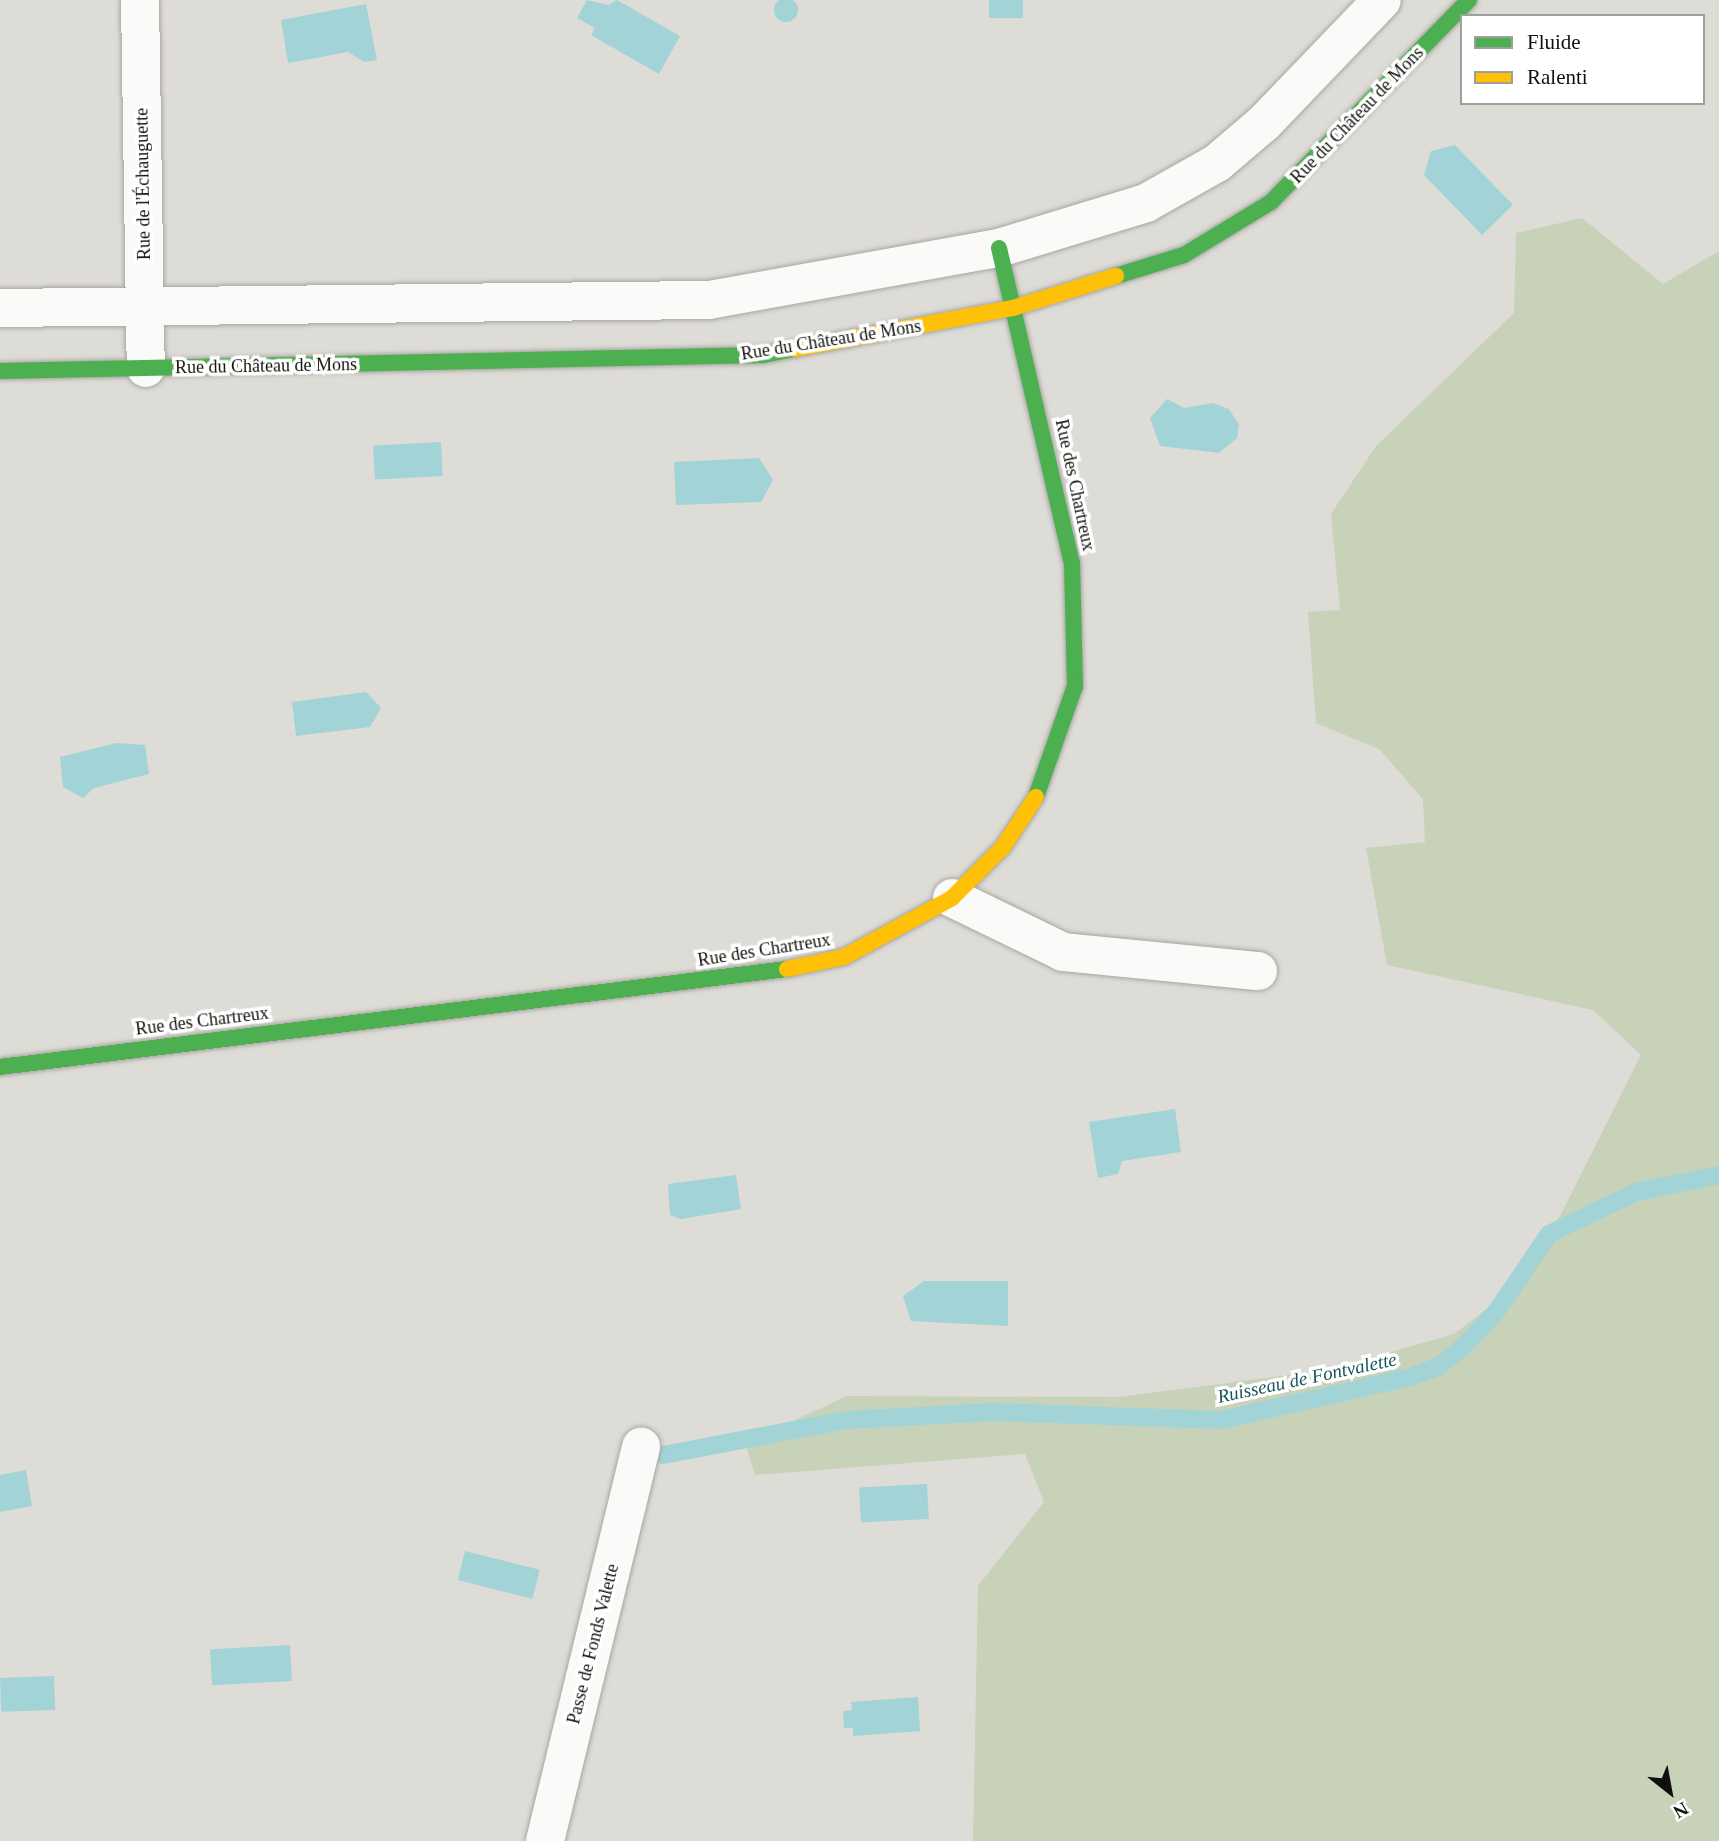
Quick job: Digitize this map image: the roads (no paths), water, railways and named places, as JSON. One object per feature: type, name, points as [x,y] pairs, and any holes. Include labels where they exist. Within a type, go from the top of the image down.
[{"type":"street","name":"Rue de l'Échauguette","points":[[140,0],[146,368]]},
{"type":"street","points":[[0,307],[709,300],[999,248],[1146,203],[1208,169],[1264,123],[1382,0]]},
{"type":"street","name":"Rue du Château de Mons","points":[[0,371],[763,355],[1013,308],[1184,254],[1271,202],[1469,0]]},
{"type":"street","name":"Rue des Chartreux","points":[[0,1067],[784,970],[844,957],[952,898],[1003,847],[1039,793],[1075,686],[1073,563],[999,248]]},
{"type":"street","points":[[952,898],[1063,952],[1258,971]]},
{"type":"street","name":"Passe de Fonds Valette","points":[[545,1841],[642,1446]]},
{"type":"water","points":[[780,-1],[792,-1],[798,5],[798,15],[791,22],[781,22],[774,15],[774,5]]},
{"type":"water","points":[[587,0],[608,5],[617,0],[680,36],[659,74],[591,35],[595,28],[577,18]]},
{"type":"water","points":[[989,0],[1023,0],[1023,18],[989,18]]},
{"type":"water","points":[[366,4],[377,60],[364,62],[348,52],[288,63],[281,20]]},
{"type":"water","points":[[1455,145],[1513,205],[1482,235],[1424,175],[1431,151]]},
{"type":"water","points":[[1167,399],[1184,408],[1213,403],[1229,409],[1239,425],[1237,438],[1219,453],[1160,446],[1150,418]]},
{"type":"water","points":[[441,442],[443,476],[375,480],[373,446]]},
{"type":"water","points":[[759,458],[773,480],[761,502],[676,505],[674,462]]},
{"type":"water","points":[[366,692],[381,708],[370,727],[296,736],[292,702]]},
{"type":"water","points":[[116,743],[145,745],[149,774],[94,788],[83,798],[63,787],[60,757]]},
{"type":"water","points":[[1175,1109],[1181,1152],[1122,1161],[1118,1174],[1098,1178],[1089,1122]]},
{"type":"water","points":[[736,1175],[741,1209],[681,1219],[670,1215],[668,1184]]},
{"type":"water","points":[[924,1281],[1008,1281],[1008,1326],[911,1321],[903,1296]]},
{"type":"water","points":[[26,1470],[32,1506],[0,1512],[0,1475]]},
{"type":"water","points":[[927,1484],[929,1519],[861,1523],[859,1488]]},
{"type":"water","points":[[465,1551],[540,1570],[532,1599],[458,1580]]},
{"type":"water","points":[[290,1645],[292,1681],[212,1685],[210,1649]]},
{"type":"water","points":[[54,1676],[55,1710],[1,1712],[0,1678]]},
{"type":"water","points":[[918,1697],[920,1731],[853,1736],[853,1728],[844,1728],[843,1711],[852,1710],[851,1702]]},
{"type":"waterway","name":"Ruisseau de Fontvalette","points":[[663,1455],[847,1420],[993,1412],[1221,1420],[1410,1377],[1438,1367],[1463,1347],[1496,1312],[1549,1234],[1636,1192],[1719,1175]]}]
